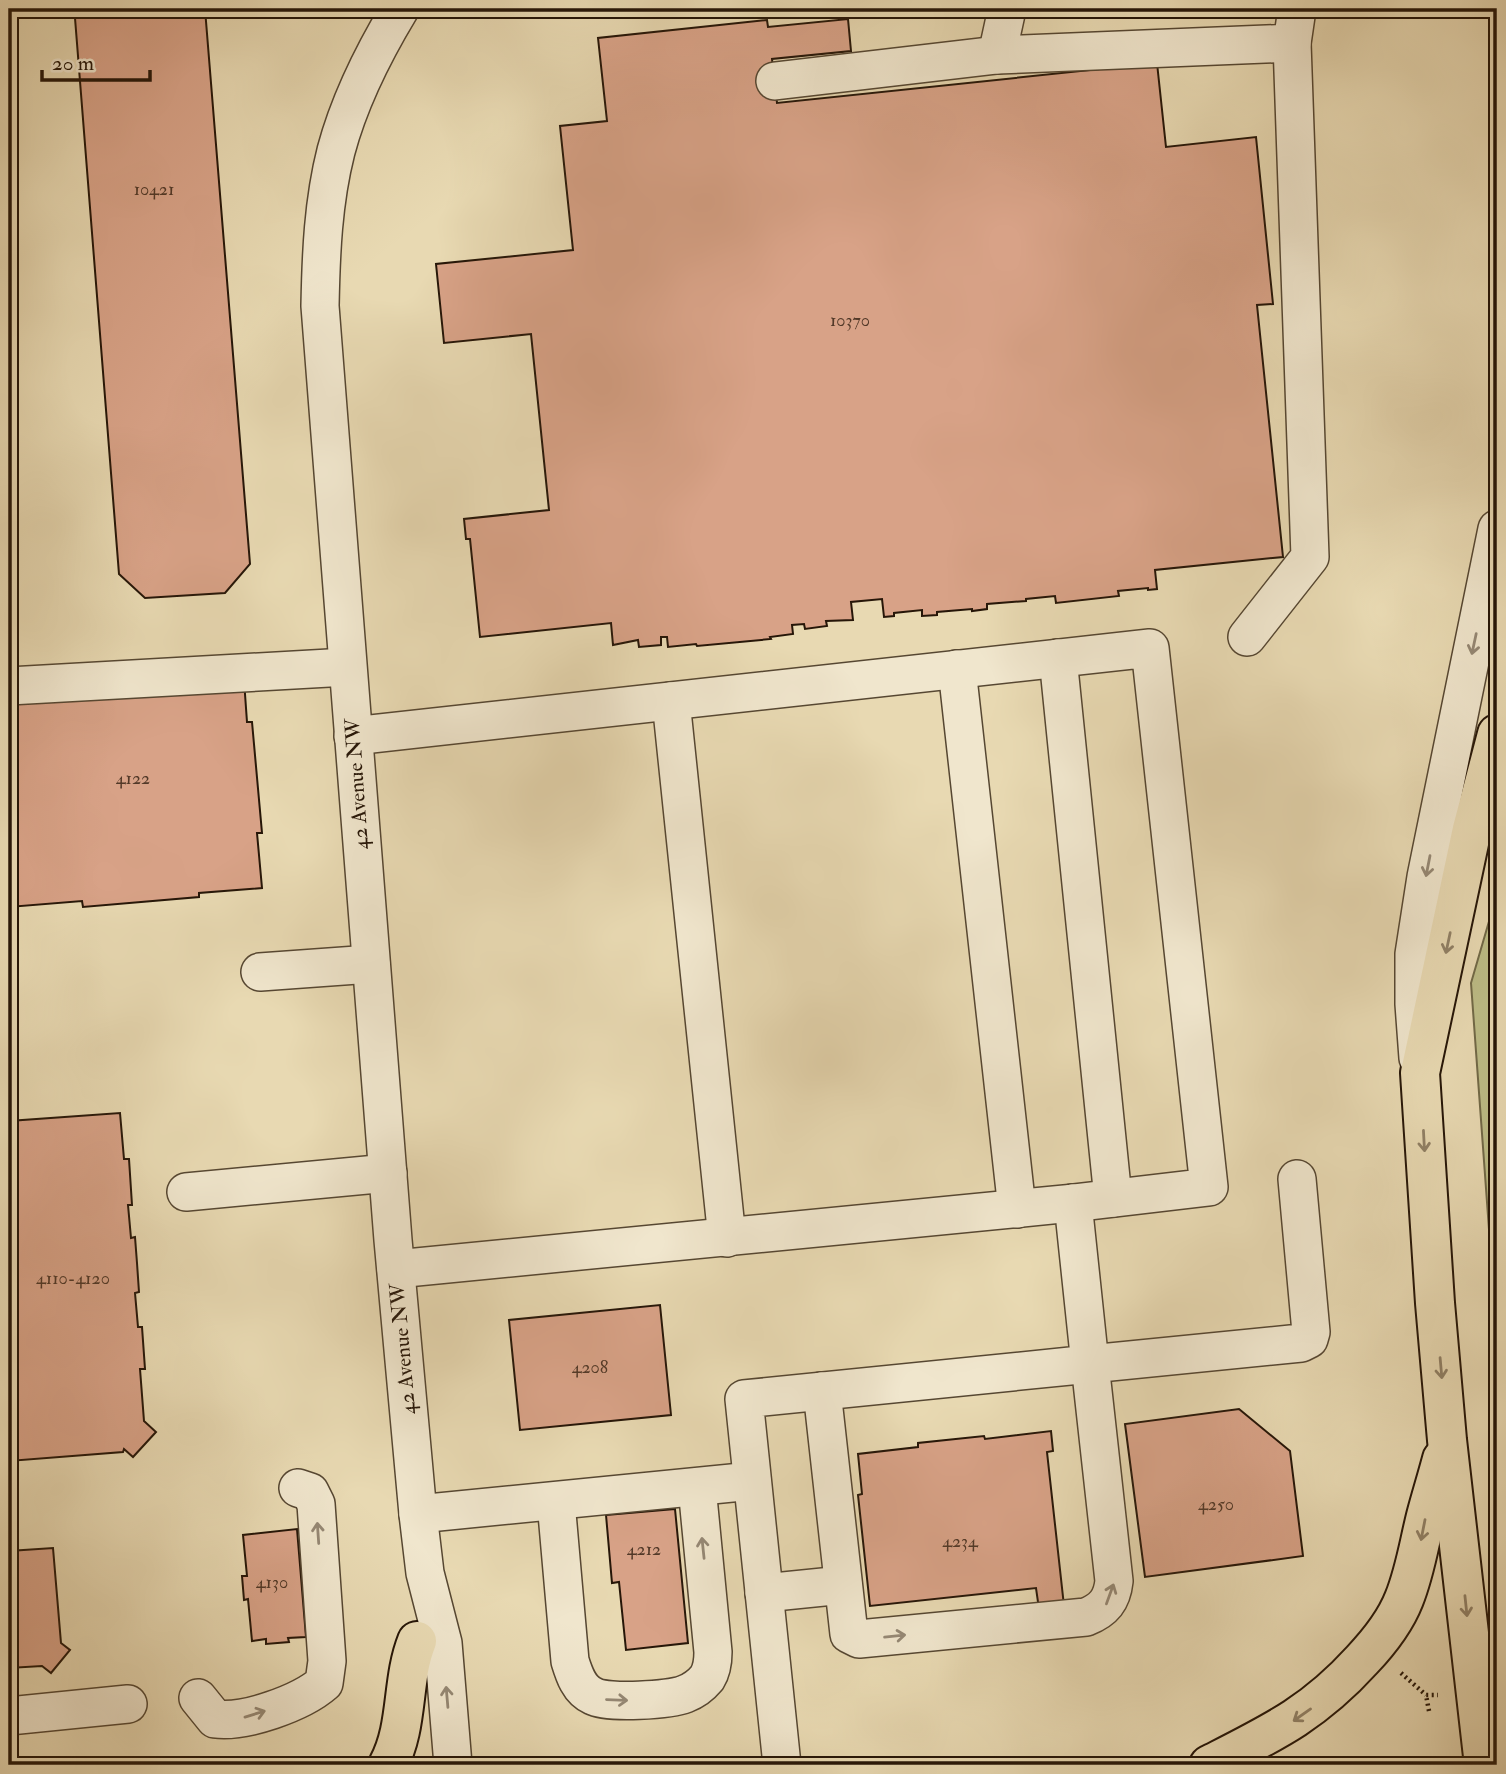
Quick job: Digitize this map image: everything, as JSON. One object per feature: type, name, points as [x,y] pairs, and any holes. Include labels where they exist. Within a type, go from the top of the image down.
[{"type":"highway","points":[[1484,1765],[1447,1440],[1420,1073],[1472,829],[1497,734]]},
{"type":"highway","points":[[1209,1765],[1272,1734],[1306,1713],[1338,1687],[1386,1631],[1403,1601],[1416,1565],[1425,1518],[1447,1440]]},
{"type":"highway","points":[[388,1765],[402,1731],[410,1657],[417,1641]]},
{"type":"street","name":"42 Avenue NW","points":[[400,9],[350,111],[336,149],[321,245],[320,306],[322,360],[418,1514],[425,1573],[443,1643],[453,1765]]},
{"type":"street","points":[[997,55],[1007,9]]},
{"type":"street","points":[[775,81],[997,55],[1295,26],[1310,558],[1247,637]]},
{"type":"street","points":[[1420,1073],[1413,1004],[1414,954],[1429,865],[1497,529]]},
{"type":"street","points":[[353,736],[1150,648],[1209,1187],[1017,1209],[396,1269]]},
{"type":"street","points":[[1058,657],[1113,1199]]},
{"type":"street","points":[[9,686],[347,667]]},
{"type":"street","points":[[957,669],[1017,1209]]},
{"type":"street","points":[[671,701],[727,1238]]},
{"type":"street","points":[[260,972],[371,964]]},
{"type":"street","points":[[186,1192],[388,1173]]},
{"type":"street","points":[[782,1765],[744,1399],[1301,1343],[1309,1339],[1311,1332],[1297,1179]]},
{"type":"street","points":[[822,1391],[849,1634],[859,1639],[1086,1617],[1107,1605],[1113,1594],[1114,1581],[1073,1203]]},
{"type":"street","points":[[418,1514],[752,1481]]},
{"type":"street","points":[[556,1502],[570,1661],[575,1677],[593,1697],[619,1701],[685,1694],[708,1676],[713,1651],[697,1487]]},
{"type":"street","points":[[198,1698],[215,1719],[233,1720],[286,1704],[308,1695],[324,1684],[327,1661],[316,1504],[310,1492],[298,1488]]},
{"type":"street","name":"42 Avenue NW","points":[[425,1573],[417,1641],[428,1765]]},
{"type":"street","points":[[764,1593],[844,1599]]},
{"type":"street","points":[[9,1716],[128,1704]]},
{"type":"path","points":[[1396,1668],[1426,1695],[1429,1712]]},
{"type":"path","points":[[1426,1695],[1438,1695]]},
{"type":"green space","points":[[1497,894],[1497,1339],[1471,983]]},
{"type":"building","points":[[83,9],[205,9],[250,564],[225,593],[145,598],[119,574],[75,18]]},
{"type":"building","points":[[848,19],[851,51],[772,59],[777,103],[1157,63],[1166,147],[1256,137],[1273,304],[1257,305],[1283,557],[1155,570],[1157,589],[1118,591],[1119,596],[1056,603],[1055,596],[987,604],[987,609],[972,611],[937,612],[937,615],[922,616],[922,610],[894,613],[894,616],[884,617],[882,599],[851,602],[853,620],[826,621],[827,626],[805,629],[804,624],[792,625],[793,634],[770,637],[771,639],[668,647],[667,637],[661,637],[661,645],[639,647],[638,640],[613,645],[611,623],[480,637],[470,539],[466,539],[464,519],[549,510],[531,334],[444,343],[436,264],[573,250],[560,126],[607,121],[598,38],[767,20],[768,27]]},
{"type":"building","points":[[244,680],[247,722],[252,722],[262,833],[257,833],[262,888],[199,893],[199,897],[83,907],[82,901],[9,907],[9,699]]},
{"type":"building","points":[[120,1113],[124,1159],[129,1159],[132,1205],[128,1205],[131,1238],[135,1237],[139,1292],[135,1293],[138,1327],[142,1327],[145,1369],[140,1369],[144,1421],[156,1432],[133,1457],[124,1449],[123,1452],[9,1461],[9,1121]]},
{"type":"building","points":[[660,1305],[671,1415],[520,1430],[509,1320]]},
{"type":"building","points":[[1239,1409],[1290,1451],[1303,1556],[1145,1577],[1125,1424]]},
{"type":"building","points":[[1051,1431],[1053,1451],[1047,1452],[1064,1606],[1039,1609],[1036,1588],[870,1606],[858,1495],[862,1494],[858,1454],[918,1447],[918,1443]]},
{"type":"building","points":[[675,1509],[688,1643],[626,1650],[619,1582],[612,1583],[606,1515]]},
{"type":"building","points":[[297,1529],[306,1637],[288,1638],[289,1642],[266,1644],[266,1639],[252,1641],[248,1599],[244,1600],[242,1576],[247,1576],[243,1535]]},
{"type":"building","points":[[53,1548],[61,1643],[70,1650],[51,1673],[42,1666],[9,1668],[9,1551]]}]
